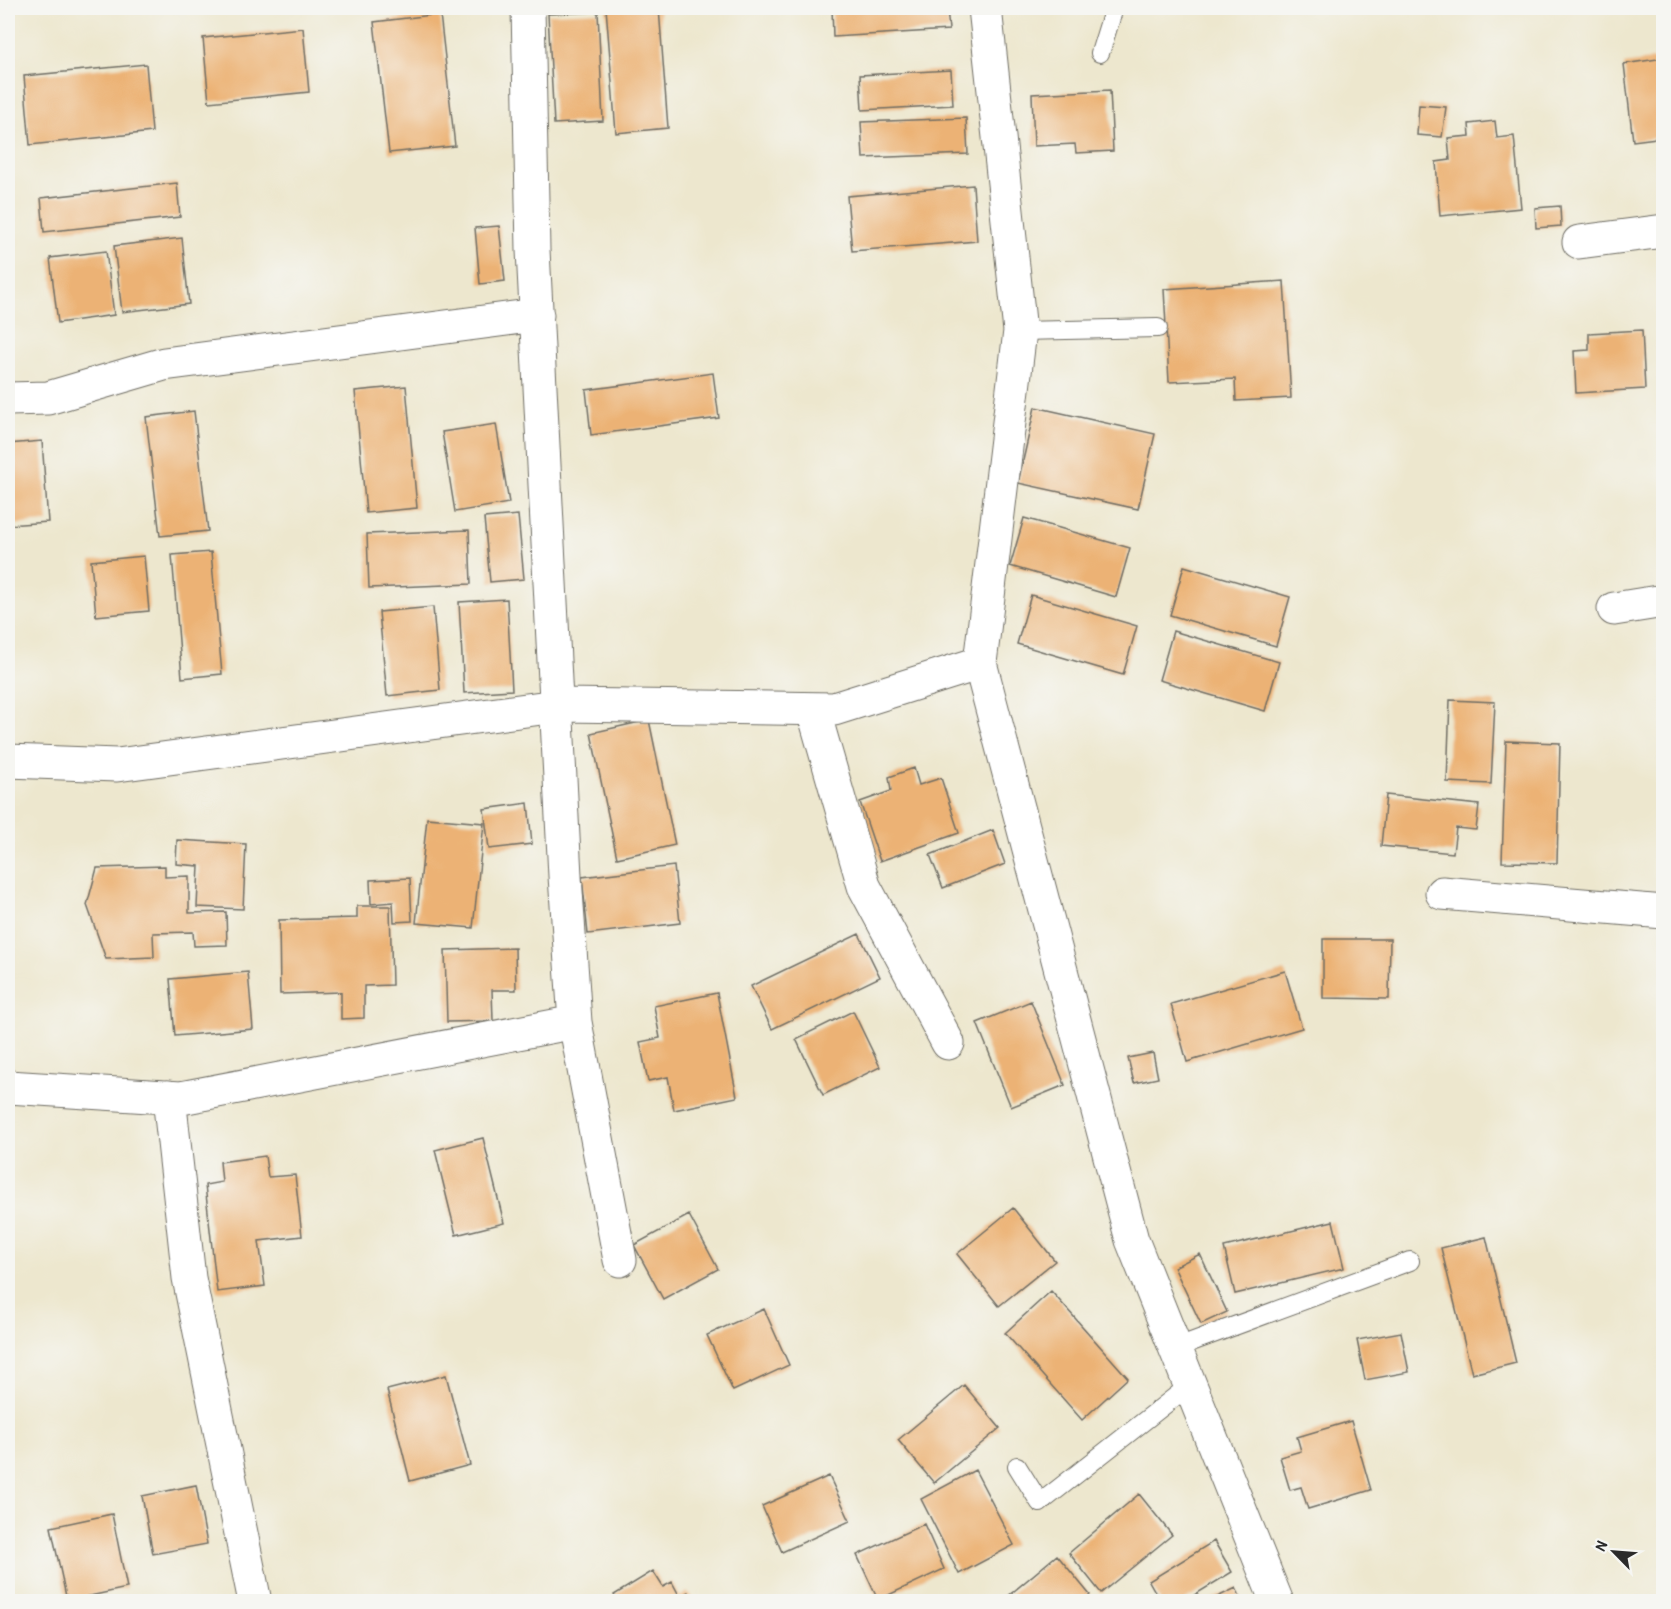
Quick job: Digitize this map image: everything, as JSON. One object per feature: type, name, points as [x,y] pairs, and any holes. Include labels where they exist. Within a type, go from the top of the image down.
[{"type":"street","points":[[528,8],[537,315],[556,706],[575,1022],[620,1260]]},
{"type":"street","points":[[986,8],[1020,332],[980,663],[1132,1240],[1277,1602]]},
{"type":"street","points":[[1579,242],[1664,231]]},
{"type":"street","points":[[8,399],[48,398],[164,364],[537,315]]},
{"type":"street","points":[[1614,609],[1664,601]]},
{"type":"street","points":[[8,761],[117,765],[556,706],[834,709],[980,663]]},
{"type":"street","points":[[813,709],[864,886],[948,1043]]},
{"type":"street","points":[[1442,893],[1664,912]]},
{"type":"street","points":[[8,1087],[181,1098],[575,1022]]},
{"type":"street","points":[[169,1097],[189,1278],[255,1602]]},
{"type":"lane","points":[[1100,53],[1114,8]]},
{"type":"lane","points":[[1020,332],[1158,328]]},
{"type":"lane","points":[[1175,1348],[1410,1262]]},
{"type":"lane","points":[[1017,1466],[1040,1503],[1190,1385]]},
{"type":"building","points":[[606,8],[659,8],[668,128],[616,133]]},
{"type":"building","points":[[832,8],[947,8],[949,30],[833,37]]},
{"type":"building","points":[[598,12],[603,121],[554,124],[548,14]]},
{"type":"building","points":[[440,14],[455,146],[389,153],[374,22]]},
{"type":"building","points":[[303,28],[309,92],[209,102],[203,38]]},
{"type":"building","points":[[1664,58],[1664,137],[1633,141],[1624,64]]},
{"type":"building","points":[[146,64],[152,132],[30,145],[24,76]]},
{"type":"building","points":[[951,70],[953,105],[862,110],[860,75]]},
{"type":"building","points":[[1110,90],[1113,151],[1076,153],[1075,144],[1034,146],[1032,94]]},
{"type":"building","points":[[1419,105],[1446,107],[1442,137],[1417,135]]},
{"type":"building","points":[[966,118],[968,154],[863,158],[861,122]]},
{"type":"building","points":[[1495,121],[1497,138],[1514,136],[1521,208],[1440,216],[1436,162],[1450,160],[1448,138],[1470,136],[1469,124]]},
{"type":"building","points":[[177,183],[180,217],[44,232],[41,198]]},
{"type":"building","points":[[973,185],[977,241],[852,251],[847,196]]},
{"type":"building","points":[[1560,206],[1561,226],[1536,228],[1535,208]]},
{"type":"building","points":[[499,226],[505,281],[480,284],[475,228]]},
{"type":"building","points":[[182,238],[189,304],[122,312],[114,246]]},
{"type":"building","points":[[106,251],[114,315],[58,323],[50,258]]},
{"type":"building","points":[[1284,281],[1291,398],[1236,401],[1235,379],[1169,382],[1164,289]]},
{"type":"building","points":[[1642,330],[1645,389],[1576,393],[1574,351],[1589,350],[1589,333]]},
{"type":"building","points":[[713,373],[719,418],[591,435],[586,390]]},
{"type":"building","points":[[406,386],[417,508],[366,513],[355,391]]},
{"type":"building","points":[[1035,407],[1155,434],[1138,509],[1018,483]]},
{"type":"building","points":[[194,411],[208,531],[160,536],[146,417]]},
{"type":"building","points":[[496,424],[509,503],[455,512],[442,432]]},
{"type":"building","points":[[42,441],[48,522],[8,525],[8,444]]},
{"type":"building","points":[[518,515],[524,579],[490,582],[484,518]]},
{"type":"building","points":[[1024,518],[1130,548],[1116,597],[1010,566]]},
{"type":"building","points":[[469,530],[471,584],[369,588],[367,534]]},
{"type":"building","points":[[211,552],[222,674],[182,678],[172,555]]},
{"type":"building","points":[[144,556],[149,611],[96,616],[91,561]]},
{"type":"building","points":[[1184,566],[1290,597],[1276,646],[1170,615]]},
{"type":"building","points":[[1031,595],[1137,626],[1123,675],[1017,644]]},
{"type":"building","points":[[507,599],[512,690],[464,693],[459,602]]},
{"type":"building","points":[[433,607],[440,690],[387,696],[379,612]]},
{"type":"building","points":[[1173,631],[1279,662],[1265,711],[1159,680]]},
{"type":"building","points":[[1450,700],[1495,702],[1491,784],[1447,782]]},
{"type":"building","points":[[649,720],[675,845],[617,858],[591,733]]},
{"type":"building","points":[[1506,741],[1560,743],[1557,863],[1502,862]]},
{"type":"building","points":[[914,768],[919,785],[941,778],[959,833],[880,861],[860,802],[891,791],[889,777]]},
{"type":"building","points":[[1386,795],[1479,805],[1476,830],[1456,828],[1453,853],[1381,846]]},
{"type":"building","points":[[528,803],[532,844],[489,849],[484,809]]},
{"type":"building","points":[[427,818],[484,823],[473,928],[416,923]]},
{"type":"building","points":[[993,830],[1005,864],[943,888],[930,855]]},
{"type":"building","points":[[177,840],[246,844],[243,909],[197,907],[199,866],[176,864]]},
{"type":"building","points":[[165,866],[165,877],[189,876],[189,913],[226,912],[227,945],[194,946],[193,932],[153,933],[154,957],[106,959],[87,905],[97,868]]},
{"type":"building","points":[[674,866],[680,923],[588,934],[582,877]]},
{"type":"building","points":[[410,878],[412,921],[394,922],[393,902],[371,904],[370,880]]},
{"type":"building","points":[[357,906],[390,906],[392,985],[364,986],[364,1018],[341,1019],[341,992],[280,994],[279,920],[357,918]]},
{"type":"building","points":[[859,934],[880,977],[772,1029],[751,986]]},
{"type":"building","points":[[1323,939],[1390,939],[1389,999],[1323,998]]},
{"type":"building","points":[[515,948],[516,990],[492,990],[493,1021],[447,1022],[445,950]]},
{"type":"building","points":[[1285,971],[1302,1028],[1187,1062],[1171,1004]]},
{"type":"building","points":[[248,972],[253,1029],[175,1036],[170,979]]},
{"type":"building","points":[[717,993],[737,1097],[674,1110],[668,1077],[648,1081],[640,1042],[660,1038],[654,1006]]},
{"type":"building","points":[[1031,1001],[1065,1085],[1011,1107],[977,1023]]},
{"type":"building","points":[[853,1011],[880,1067],[823,1095],[796,1039]]},
{"type":"building","points":[[1153,1053],[1158,1078],[1134,1083],[1128,1058]]},
{"type":"building","points":[[483,1138],[504,1223],[456,1235],[435,1150]]},
{"type":"building","points":[[265,1156],[268,1177],[295,1175],[302,1236],[259,1241],[265,1286],[217,1292],[205,1185],[222,1182],[220,1162]]},
{"type":"building","points":[[1013,1208],[1055,1261],[999,1306],[957,1254]]},
{"type":"building","points":[[689,1215],[718,1269],[663,1299],[634,1245]]},
{"type":"building","points":[[1333,1221],[1344,1268],[1235,1294],[1224,1247]]},
{"type":"building","points":[[1486,1237],[1516,1363],[1472,1374],[1441,1248]]},
{"type":"building","points":[[1200,1254],[1227,1312],[1201,1324],[1174,1267]]},
{"type":"building","points":[[1051,1291],[1128,1378],[1082,1420],[1005,1333]]},
{"type":"building","points":[[764,1309],[789,1365],[733,1391],[707,1335]]},
{"type":"building","points":[[1401,1332],[1409,1372],[1365,1380],[1357,1340]]},
{"type":"building","points":[[446,1375],[470,1465],[410,1481],[387,1390]]},
{"type":"building","points":[[964,1385],[1000,1428],[934,1483],[898,1440]]},
{"type":"building","points":[[1351,1421],[1371,1490],[1308,1509],[1301,1487],[1290,1490],[1280,1457],[1301,1451],[1297,1437]]},
{"type":"building","points":[[975,1470],[1014,1545],[959,1574],[921,1499]]},
{"type":"building","points":[[829,1476],[850,1521],[782,1552],[762,1506]]},
{"type":"building","points":[[196,1485],[207,1544],[153,1554],[142,1496]]},
{"type":"building","points":[[1139,1494],[1172,1535],[1101,1593],[1069,1553]]},
{"type":"building","points":[[112,1514],[127,1588],[67,1601],[51,1527]]},
{"type":"building","points":[[924,1524],[944,1569],[878,1600],[857,1555]]},
{"type":"building","points":[[1214,1541],[1232,1572],[1183,1602],[1161,1602],[1149,1581]]},
{"type":"building","points":[[1057,1555],[1090,1595],[1082,1602],[1001,1602]]},
{"type":"building","points":[[653,1571],[663,1587],[672,1582],[680,1597],[688,1592],[694,1602],[618,1602],[614,1595]]},
{"type":"building","points":[[1236,1588],[1243,1602],[1207,1602]]}]
